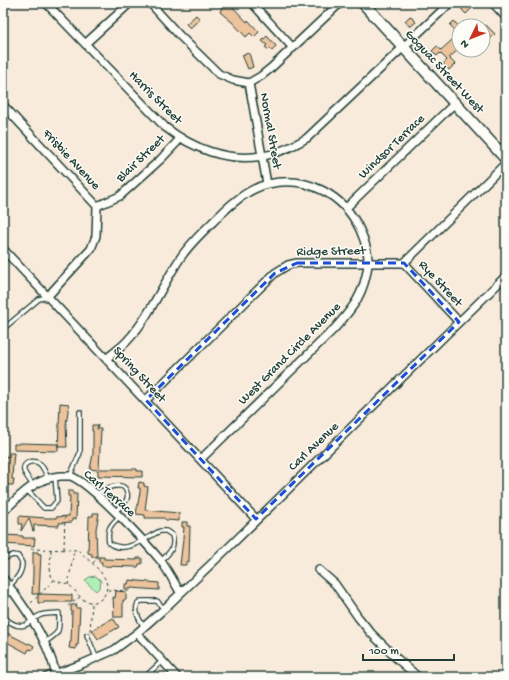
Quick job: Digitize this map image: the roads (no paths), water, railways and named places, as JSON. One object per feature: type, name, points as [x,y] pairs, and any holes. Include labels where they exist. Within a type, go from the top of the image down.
[{"type":"street","name":"Harris Street","points":[[46,3],[165,127],[180,139],[212,152],[229,156],[245,157],[262,156],[292,146],[307,138],[450,3]]},
{"type":"street","points":[[85,44],[130,3]]},
{"type":"street","points":[[150,3],[218,74],[233,80],[249,82],[260,76],[294,48],[340,3]]},
{"type":"street","points":[[252,3],[294,48]]},
{"type":"street","name":"Goguac Street West","points":[[363,3],[455,103],[504,152]]},
{"type":"street","points":[[493,3],[506,17]]},
{"type":"street","name":"Normal Street","points":[[249,82],[267,184]]},
{"type":"street","name":"Windsor Terrace","points":[[346,208],[455,103]]},
{"type":"street","name":"Frisbie Avenue","points":[[3,105],[96,206],[96,236],[91,249],[48,296]]},
{"type":"street","name":"Blair Street","points":[[96,206],[120,196],[161,159],[180,139]]},
{"type":"street","points":[[404,263],[506,163]]},
{"type":"street","name":"West Grand Circle Avenue","points":[[107,358],[122,347],[132,336],[182,255],[229,206],[249,192],[267,184],[282,182],[296,183],[314,186],[329,193],[346,208],[356,221],[368,252],[368,264],[363,288],[359,298],[351,311],[201,459]]},
{"type":"street","name":"Spring Street","points":[[3,249],[107,358],[256,519]]},
{"type":"street","name":"Ridge Street","points":[[146,400],[275,273],[288,265],[297,263],[404,263]]},
{"type":"street","name":"Rye Street","points":[[404,263],[459,322]]},
{"type":"street","name":"Carl Avenue","points":[[47,677],[114,650],[144,627],[506,276]]},
{"type":"street","name":"Carl Terrace","points":[[5,508],[33,485],[51,478],[70,476],[84,484],[96,494],[142,540],[161,562],[180,592]]},
{"type":"street","points":[[320,570],[335,584],[371,633],[388,651],[418,677]]},
{"type":"street","points":[[3,578],[33,620],[52,656],[56,674]]},
{"type":"street","points":[[137,633],[177,677]]},
{"type":"lane","points":[[3,329],[39,299],[48,296]]},
{"type":"lane","points":[[70,476],[80,453],[80,412]]},
{"type":"lane","points":[[27,490],[44,508],[51,508],[57,501],[51,478],[39,463],[35,462],[27,463],[24,466],[24,470],[33,485]]},
{"type":"lane","points":[[96,494],[104,489],[116,486],[126,489],[126,502],[117,514],[109,530],[109,543],[118,548],[128,547],[160,531],[166,531],[172,535],[173,546],[171,552],[161,562]]},
{"type":"lane","points":[[3,559],[13,555],[18,556],[22,563],[20,573],[10,588],[3,603]]},
{"type":"lane","points":[[144,627],[137,615],[136,607],[138,603],[141,601],[157,601],[164,609]]},
{"type":"lane","points":[[3,612],[8,621],[18,626],[25,625],[40,615],[59,613],[59,630],[57,635],[45,642]]},
{"type":"lane","points":[[87,635],[97,658]]},
{"type":"lane","points":[[145,677],[162,661]]}]
